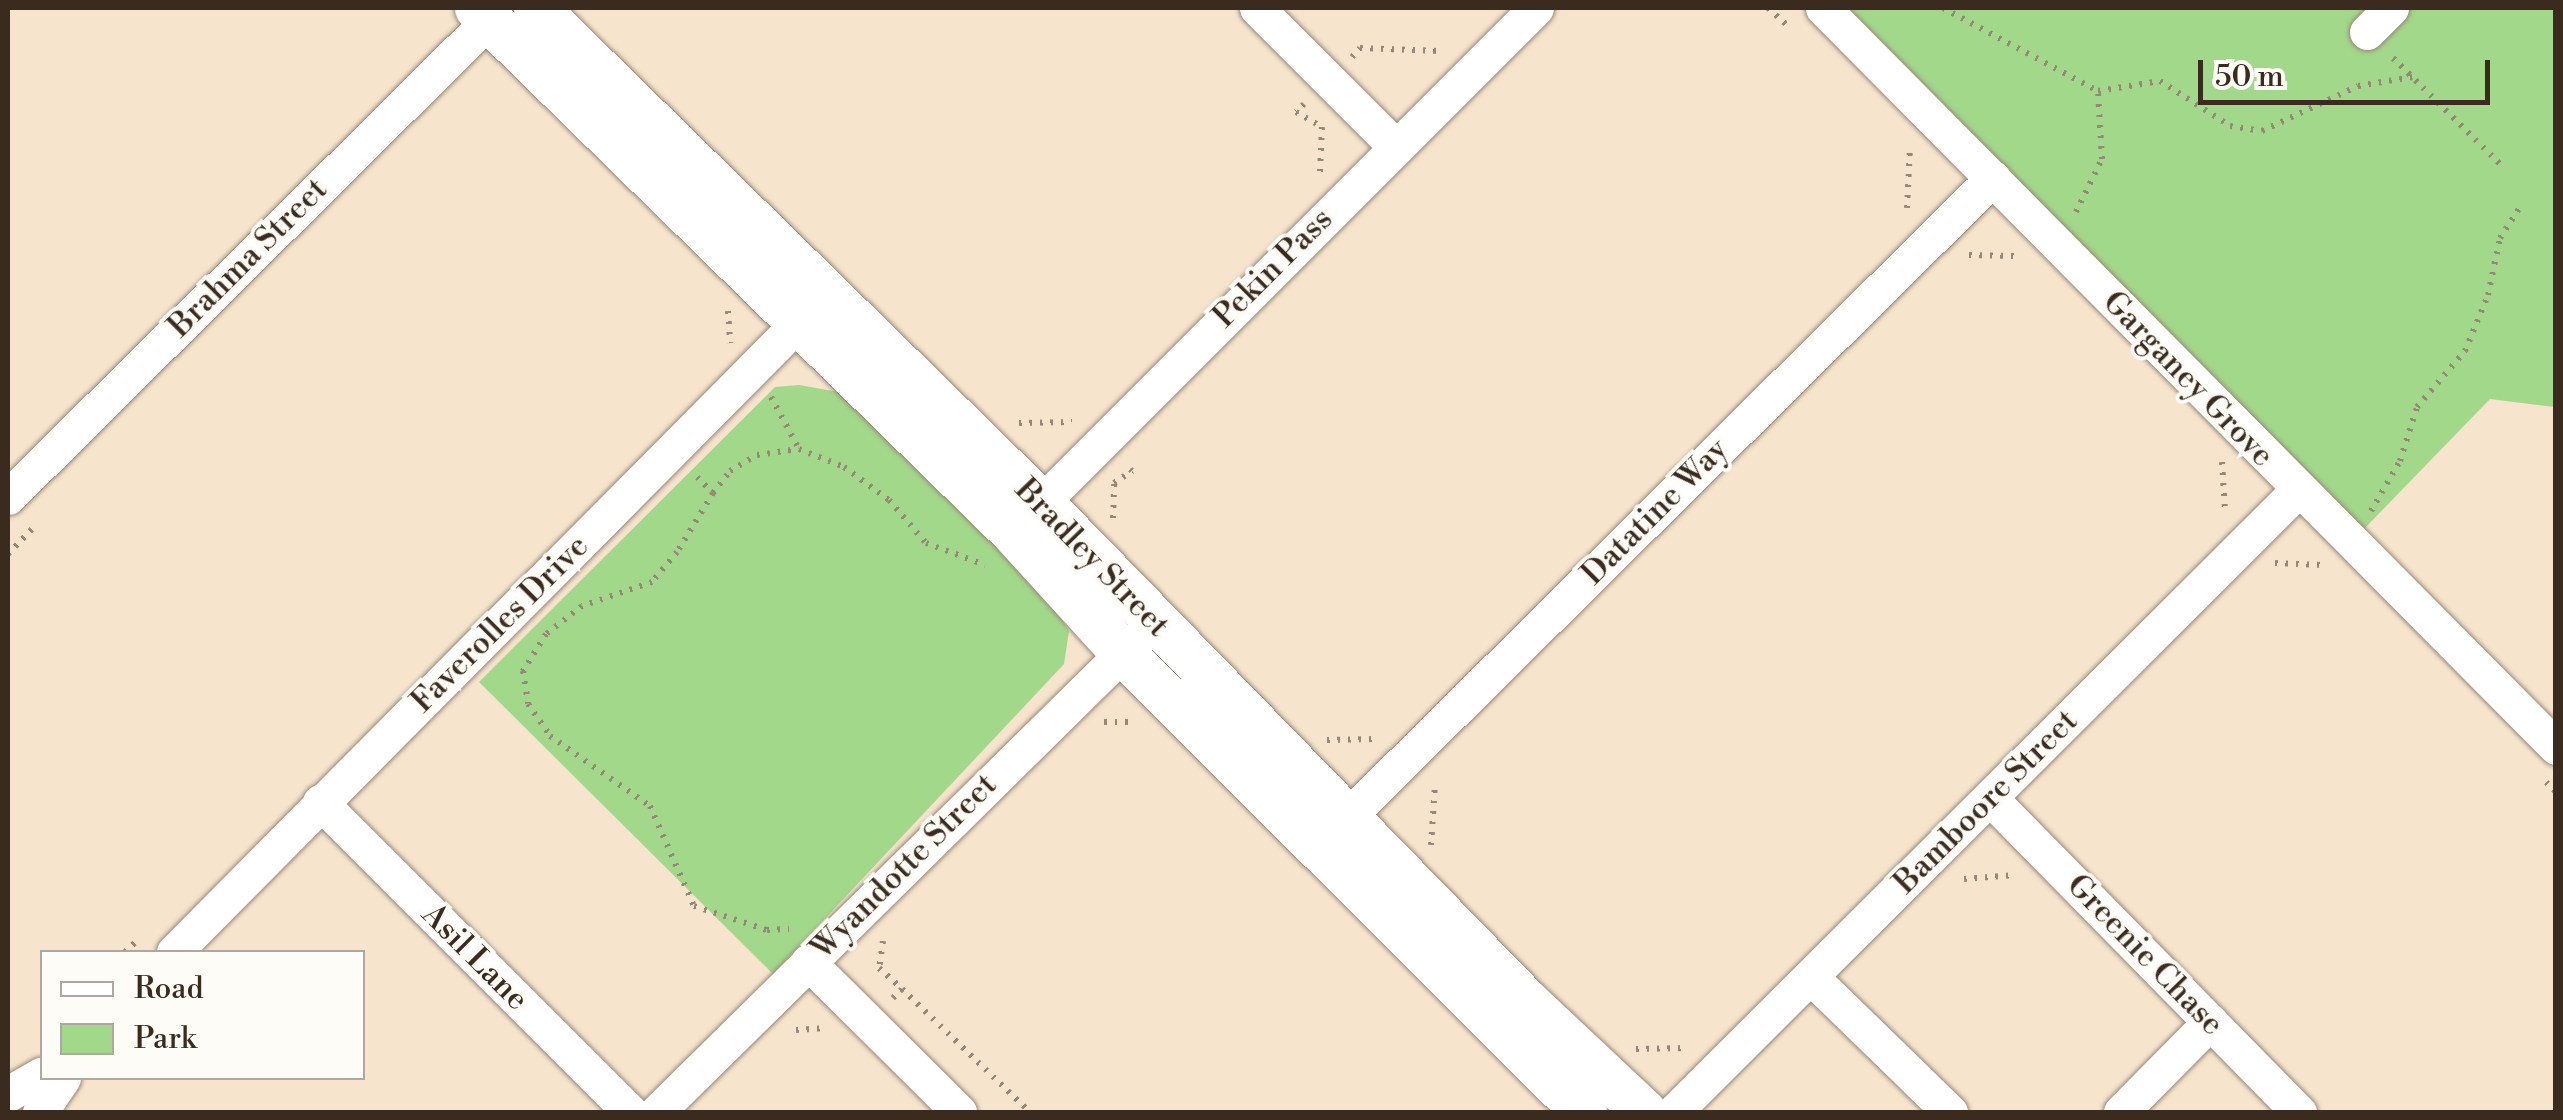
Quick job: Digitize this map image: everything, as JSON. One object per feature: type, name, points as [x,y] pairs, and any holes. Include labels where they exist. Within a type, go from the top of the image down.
[{"type":"street","name":"Bradley Street","points":[[536,8],[1018,535],[1138,638],[1296,763],[1334,831],[1584,1112]]},
{"type":"street","points":[[1257,8],[1395,146]]},
{"type":"street","name":"Pekin Pass","points":[[1018,535],[1395,146],[1536,8]]},
{"type":"street","name":"Garganey Grove","points":[[1823,8],[2297,491],[2556,747]]},
{"type":"street","name":"Bradley Street","points":[[483,14],[812,309]]},
{"type":"street","name":"Brahma Street","points":[[8,496],[483,14]]},
{"type":"street","name":"Datatine Way","points":[[1334,831],[1993,178]]},
{"type":"street","name":"Faverolles Drive","points":[[176,950],[752,374],[812,309]]},
{"type":"street","name":"Bamboore Street","points":[[1674,1112],[2297,491]]},
{"type":"street","name":"Bradley Street","points":[[1138,638],[1334,831],[1644,1112]]},
{"type":"street","name":"Wyandotte Street","points":[[657,1112],[804,945],[1138,638]]},
{"type":"street","name":"Greenie Chase","points":[[1990,798],[2299,1112]]},
{"type":"street","name":"Asil Lane","points":[[320,802],[630,1112]]},
{"type":"street","points":[[804,945],[868,1022],[959,1112]]},
{"type":"street","points":[[1811,977],[1950,1112]]},
{"type":"street","points":[[2121,1112],[2210,1022]]},
{"type":"street","points":[[8,1094],[40,1075]]},
{"type":"street","points":[[40,1112],[62,1080]]},
{"type":"path","points":[[1768,8],[1797,36]]},
{"type":"path","points":[[1943,8],[2098,90],[2160,81],[2230,126],[2262,131],[2358,86],[2412,77]]},
{"type":"path","points":[[2379,20],[2412,77],[2503,166]]},
{"type":"path","points":[[1306,189],[1319,176],[1322,127],[1296,112],[1360,48],[1437,54],[1448,42]]},
{"type":"path","points":[[2049,236],[2084,205],[2102,159],[2098,90]]},
{"type":"path","points":[[1896,133],[1911,147],[1910,205],[1901,214]]},
{"type":"path","points":[[2343,537],[2369,514],[2400,461],[2418,407],[2464,351],[2488,296],[2500,238],[2520,207]]},
{"type":"path","points":[[752,374],[800,449]]},
{"type":"path","points":[[1004,424],[1074,422],[1079,416]]},
{"type":"path","points":[[804,945],[694,906],[650,806],[550,736],[528,704],[522,671],[546,634],[582,606],[652,582],[730,471],[757,456],[800,449],[844,466],[888,500],[926,543],[1018,535]]},
{"type":"path","points":[[673,453],[713,492]]},
{"type":"path","points":[[2218,518],[2225,511],[2222,459]]},
{"type":"path","points":[[8,554],[49,512]]},
{"type":"path","points":[[1091,732],[1101,722],[1137,722]]},
{"type":"path","points":[[1296,763],[1318,740],[1375,739],[1391,724],[1442,779],[1432,786],[1431,848],[1444,862]]},
{"type":"path","points":[[1933,855],[1960,884],[1968,875],[2022,875]]},
{"type":"path","points":[[896,927],[882,941],[879,968],[1030,1112]]},
{"type":"path","points":[[787,1040],[799,1027],[830,1028],[844,1045],[902,989]]},
{"type":"path","points":[[1630,1050],[1694,1048]]},
{"type":"green space","points":[[1849,8],[2555,8],[2555,407],[2490,399],[2363,530]]},
{"type":"green space","points":[[799,385],[839,392],[1041,586],[1069,631],[1064,664],[773,974],[479,682],[775,387]]}]
